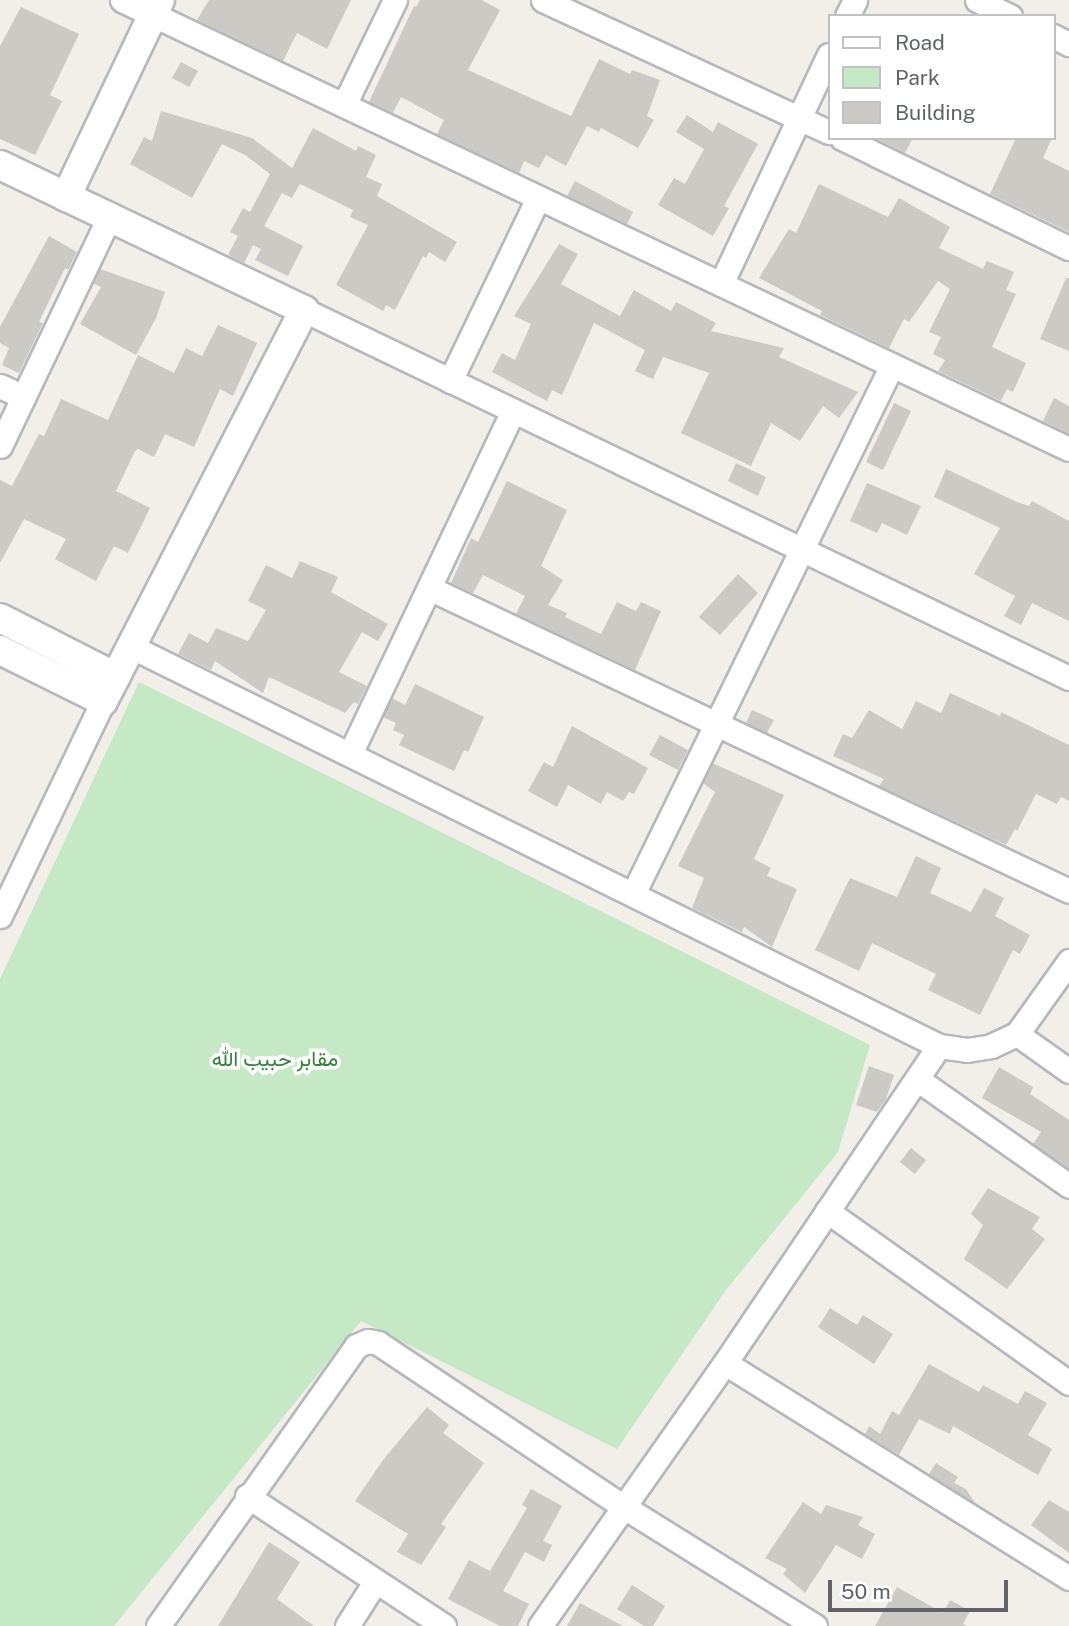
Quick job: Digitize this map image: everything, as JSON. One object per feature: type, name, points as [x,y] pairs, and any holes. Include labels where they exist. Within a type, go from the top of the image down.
[{"type":"street","points":[[122,0],[156,7],[344,105],[1069,449]]},
{"type":"street","points":[[344,105],[395,0]]},
{"type":"street","points":[[543,0],[828,132]]},
{"type":"street","points":[[977,0],[1006,14]]},
{"type":"street","points":[[66,197],[156,7]]},
{"type":"street","points":[[721,284],[828,57]]},
{"type":"street","points":[[846,140],[1069,248]]},
{"type":"street","points":[[0,165],[1069,678]]},
{"type":"street","points":[[450,381],[538,198]]},
{"type":"street","points":[[0,446],[109,217]]},
{"type":"street","points":[[0,916],[110,689],[304,310]]},
{"type":"street","points":[[633,894],[892,365]]},
{"type":"street","points":[[0,386],[24,397]]},
{"type":"street","points":[[349,754],[513,411]]},
{"type":"street","points":[[429,588],[1069,891]]},
{"type":"street","points":[[0,618],[110,689]]},
{"type":"street","points":[[132,647],[939,1046],[967,1050],[991,1046],[1017,1034],[1069,961]]},
{"type":"street","points":[[0,650],[110,689]]},
{"type":"street","points":[[1017,1034],[1069,1072]]},
{"type":"street","points":[[540,1626],[725,1363],[939,1046]]},
{"type":"street","points":[[916,1079],[1069,1186]]},
{"type":"street","points":[[828,1211],[1069,1383]]},
{"type":"street","points":[[158,1626],[247,1496],[356,1346],[368,1341],[378,1343],[624,1507],[815,1626]]},
{"type":"street","points":[[725,1363],[1069,1578]]},
{"type":"street","points":[[247,1496],[444,1626]]},
{"type":"street","points":[[347,1626],[375,1582]]},
{"type":"green space","name":"مقابر حبيب الله","points":[[139,682],[870,1045],[838,1152],[726,1290],[617,1449],[361,1321],[114,1626],[0,1626],[0,979]]},
{"type":"building","points":[[209,0],[351,0],[327,49],[297,33],[283,61],[197,20]]},
{"type":"building","points":[[420,0],[482,0],[500,10],[468,70],[571,116],[599,59],[630,74],[632,70],[660,80],[647,116],[654,120],[638,148],[601,128],[599,132],[587,126],[566,166],[546,155],[539,168],[524,161],[519,173],[437,134],[444,120],[401,97],[393,113],[369,102],[414,6],[416,7]]},
{"type":"building","points":[[21,7],[79,34],[50,95],[62,101],[35,155],[0,139],[0,46]]},
{"type":"building","points":[[181,62],[198,71],[189,87],[172,78]]},
{"type":"building","points":[[161,111],[252,138],[292,168],[313,128],[356,151],[358,146],[376,155],[366,177],[382,184],[377,196],[457,242],[445,262],[429,252],[426,258],[423,256],[395,310],[386,305],[383,311],[336,285],[368,225],[350,217],[353,210],[300,184],[292,198],[282,193],[264,226],[303,246],[288,276],[255,260],[261,249],[253,245],[244,263],[228,255],[238,236],[230,232],[243,208],[250,212],[270,174],[245,155],[222,144],[192,198],[130,164],[144,137],[152,141]]},
{"type":"building","points":[[687,115],[713,132],[718,122],[758,144],[724,206],[729,208],[713,236],[658,205],[674,178],[685,184],[704,149],[676,132]]},
{"type":"building","points":[[879,140],[912,140],[905,153]]},
{"type":"building","points":[[1015,140],[1051,140],[1043,158],[1069,171],[1069,232],[990,194]]},
{"type":"building","points":[[575,181],[633,212],[627,224],[567,196]]},
{"type":"building","points":[[819,184],[888,217],[899,198],[950,227],[939,248],[983,269],[987,261],[1014,272],[1006,290],[1016,294],[992,347],[1026,363],[1013,392],[1007,389],[1001,401],[938,371],[945,360],[933,354],[941,337],[929,332],[950,289],[938,281],[909,322],[904,319],[889,348],[820,315],[822,311],[759,278],[789,229],[796,233]]},
{"type":"building","points":[[49,236],[77,252],[68,270],[65,268],[39,322],[43,323],[19,373],[2,365],[9,348],[0,343],[0,327]]},
{"type":"building","points":[[559,244],[578,254],[561,284],[620,316],[634,290],[671,311],[676,302],[716,323],[711,331],[784,348],[779,357],[858,392],[839,418],[823,406],[800,441],[771,423],[751,466],[681,433],[709,373],[663,357],[653,379],[635,371],[645,350],[594,323],[562,395],[552,390],[547,401],[492,372],[502,353],[515,360],[531,324],[514,316]]},
{"type":"building","points":[[100,269],[165,292],[156,318],[136,355],[80,324],[101,287],[93,283]]},
{"type":"building","points":[[1066,278],[1069,278],[1069,351],[1040,339]]},
{"type":"building","points":[[218,325],[257,343],[233,396],[220,389],[194,447],[165,434],[154,457],[138,449],[135,451],[116,491],[150,508],[128,553],[114,546],[96,581],[55,559],[66,539],[24,519],[0,563],[0,480],[12,486],[39,434],[44,436],[61,399],[108,420],[138,355],[174,373],[186,348],[202,356]]},
{"type":"building","points":[[1054,398],[1069,406],[1069,434],[1043,421]]},
{"type":"building","points":[[894,403],[911,411],[883,470],[866,462]]},
{"type":"building","points":[[736,463],[766,477],[758,496],[728,481]]},
{"type":"building","points":[[946,469],[1017,502],[1029,506],[1032,501],[1069,521],[1069,621],[1032,603],[1021,625],[1004,616],[1015,596],[974,574],[1000,528],[934,497]]},
{"type":"building","points":[[507,481],[567,510],[541,566],[563,580],[548,605],[567,613],[565,617],[601,634],[617,602],[636,611],[641,602],[661,611],[635,670],[516,614],[525,596],[483,575],[473,593],[451,583],[471,538],[478,542]]},
{"type":"building","points":[[867,483],[921,506],[907,535],[882,523],[877,533],[850,521]]},
{"type":"building","points":[[300,561],[338,577],[331,592],[388,624],[378,641],[362,632],[339,672],[367,686],[358,704],[354,702],[345,713],[269,677],[263,693],[215,661],[211,670],[178,654],[189,633],[208,643],[216,628],[248,641],[266,610],[248,601],[266,565],[292,578]]},
{"type":"building","points":[[738,574],[758,593],[720,635],[699,617]]},
{"type":"building","points":[[415,684],[484,717],[468,752],[464,750],[454,771],[399,745],[404,735],[393,730],[396,723],[383,717],[392,698],[405,705]]},
{"type":"building","points":[[950,693],[1000,716],[1001,712],[1069,745],[1069,801],[1061,797],[1057,804],[1036,794],[1017,831],[1015,829],[1006,845],[879,786],[884,779],[833,756],[843,734],[852,738],[869,710],[902,729],[916,701],[941,713]]},
{"type":"building","points":[[752,710],[774,720],[767,733],[746,723]]},
{"type":"building","points":[[572,726],[648,768],[634,794],[629,792],[623,801],[607,792],[601,804],[568,785],[557,807],[528,791],[544,762],[553,767]]},
{"type":"building","points":[[660,735],[688,750],[678,770],[649,755]]},
{"type":"building","points":[[712,763],[784,795],[754,859],[771,868],[767,876],[797,889],[772,947],[744,927],[742,932],[692,908],[704,878],[678,866],[715,792],[703,783]]},
{"type":"building","points":[[916,856],[941,868],[930,893],[971,912],[984,888],[1004,898],[995,916],[1030,935],[1020,954],[1013,950],[980,1015],[928,990],[936,974],[872,943],[859,971],[815,950],[850,878],[897,897]]},
{"type":"building","points":[[869,1066],[894,1075],[886,1099],[877,1112],[856,1105]]},
{"type":"building","points":[[999,1067],[1033,1087],[1030,1094],[1069,1120],[1069,1169],[1033,1144],[1041,1132],[982,1098]]},
{"type":"building","points":[[911,1148],[926,1160],[915,1174],[900,1162]]},
{"type":"building","points":[[988,1188],[1040,1217],[1032,1229],[1045,1239],[1007,1289],[964,1259],[983,1225],[971,1214]]},
{"type":"building","points":[[830,1308],[857,1325],[863,1315],[893,1334],[874,1364],[818,1327]]},
{"type":"building","points":[[929,1364],[979,1392],[983,1385],[1018,1404],[1025,1391],[1047,1403],[1028,1435],[1052,1449],[1038,1475],[953,1426],[950,1434],[919,1419],[899,1455],[865,1434],[869,1426],[880,1434],[892,1411],[899,1415]]},
{"type":"building","points":[[427,1407],[449,1425],[443,1433],[484,1463],[441,1524],[446,1527],[421,1565],[397,1552],[408,1534],[355,1501],[383,1460]]},
{"type":"building","points":[[936,1463],[958,1477],[954,1483],[966,1489],[975,1503],[929,1474]]},
{"type":"building","points":[[531,1489],[562,1506],[543,1541],[552,1545],[544,1562],[525,1552],[503,1591],[529,1604],[518,1626],[500,1626],[448,1599],[469,1560],[490,1571],[527,1508],[522,1505]]},
{"type":"building","points":[[1049,1500],[1069,1512],[1069,1553],[1031,1525]]},
{"type":"building","points":[[803,1502],[821,1514],[826,1505],[863,1517],[858,1525],[875,1534],[862,1559],[836,1545],[805,1593],[783,1574],[787,1569],[765,1558]]},
{"type":"building","points":[[269,1542],[300,1562],[277,1599],[314,1626],[218,1626]]},
{"type":"building","points":[[632,1585],[665,1606],[653,1626],[644,1626],[617,1609]]},
{"type":"building","points":[[897,1587],[943,1613],[950,1600],[970,1611],[963,1624],[967,1626],[875,1626]]},
{"type":"building","points":[[580,1603],[623,1626],[567,1626]]}]
